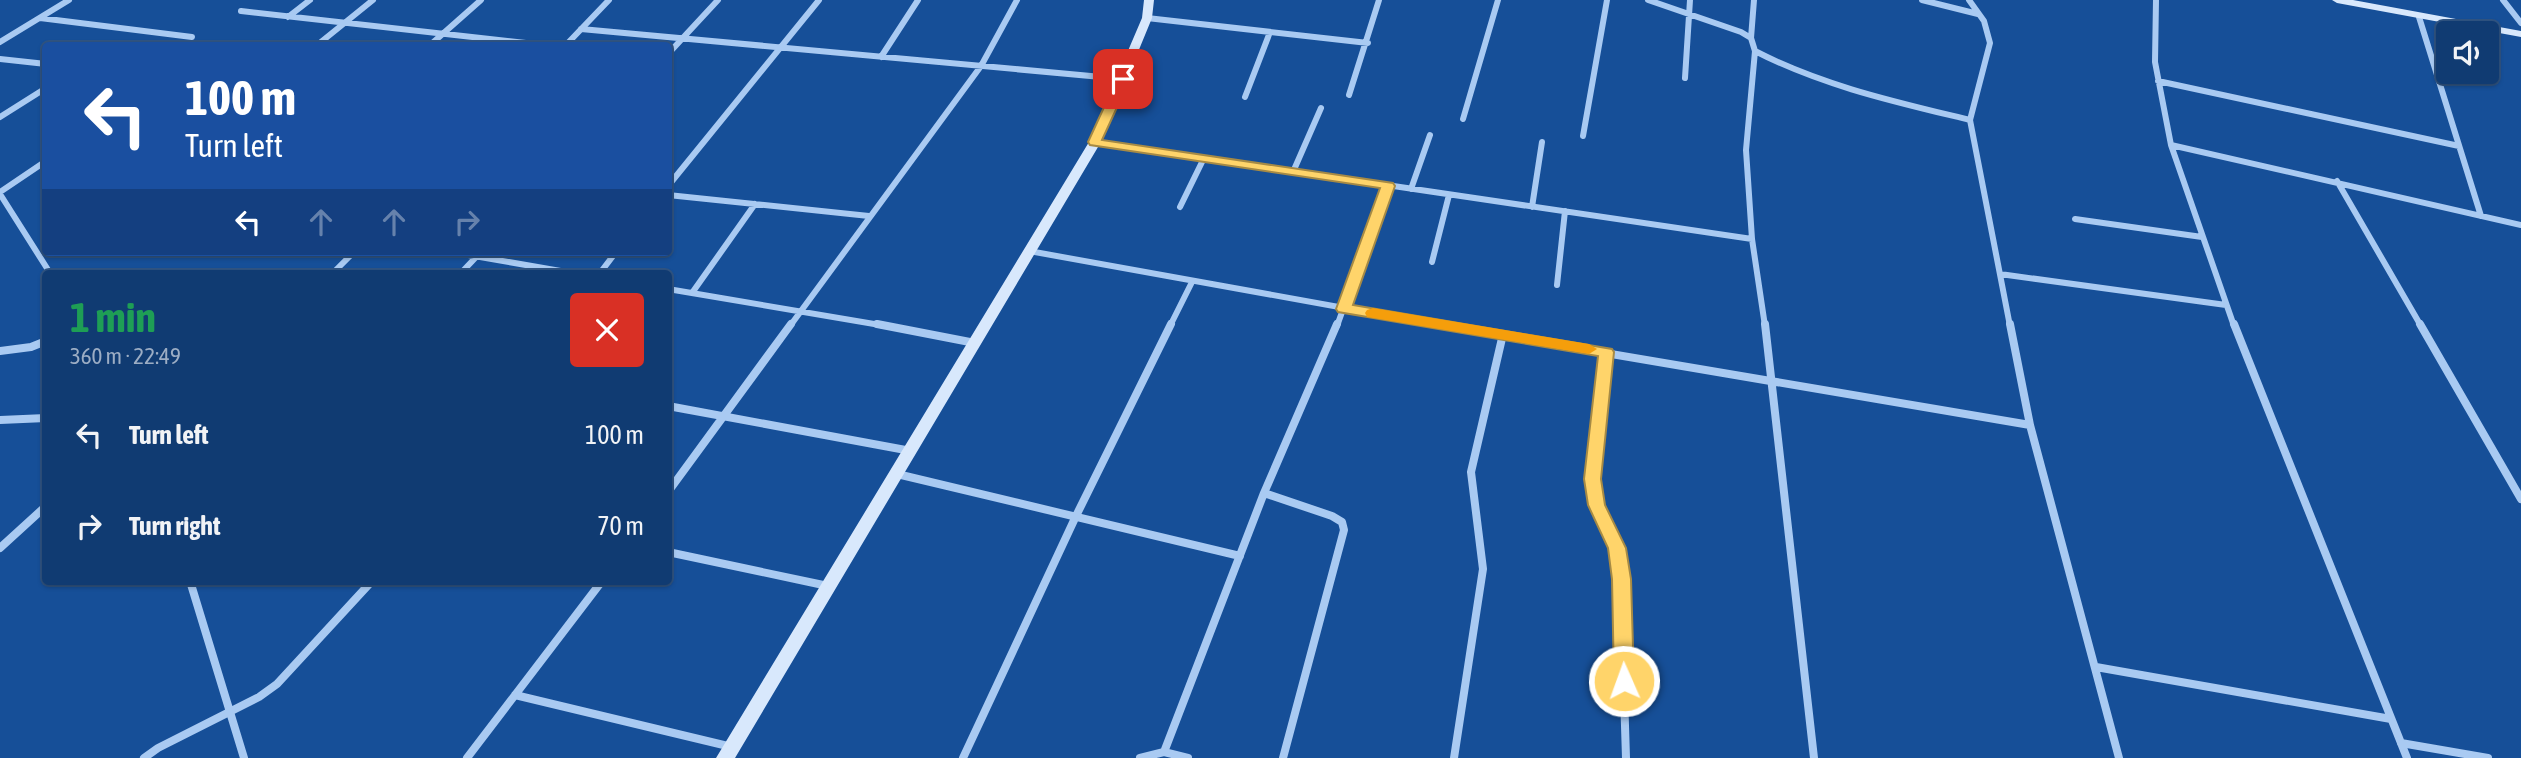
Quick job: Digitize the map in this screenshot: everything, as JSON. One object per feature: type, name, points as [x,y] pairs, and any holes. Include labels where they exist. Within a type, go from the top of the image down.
[{"type":"street","points":[[0,42],[69,0]]},
{"type":"street","points":[[288,17],[310,0]]},
{"type":"street","points":[[321,42],[373,0]]},
{"type":"street","points":[[434,42],[481,0]]},
{"type":"street","points":[[569,42],[609,0]]},
{"type":"street","points":[[672,50],[718,0]]},
{"type":"street","points":[[672,181],[819,0]]},
{"type":"street","points":[[881,57],[918,0]]},
{"type":"street","points":[[672,487],[981,66],[1017,0]]},
{"type":"street","points":[[515,695],[728,753],[911,452],[1094,142],[1147,18],[1149,0]]},
{"type":"street","points":[[1349,95],[1368,43],[1379,0]]},
{"type":"street","points":[[1463,119],[1498,0]]},
{"type":"street","points":[[1583,136],[1607,0]]},
{"type":"street","points":[[1648,0],[1741,32],[1751,38]]},
{"type":"street","points":[[1685,78],[1690,0]]},
{"type":"street","points":[[1754,0],[1751,38],[1755,51],[1746,150],[1752,239],[1773,380],[1814,758]]},
{"type":"street","points":[[1922,0],[1979,14]]},
{"type":"street","points":[[1969,0],[1986,27],[1990,43],[1970,120],[2000,274],[2030,425],[2119,758]]},
{"type":"street","points":[[2156,0],[2155,62],[2171,145],[2226,305],[2407,758]]},
{"type":"street","points":[[2337,0],[2521,34]]},
{"type":"street","points":[[2503,0],[2521,23]]},
{"type":"street","points":[[241,11],[516,42]]},
{"type":"street","points":[[2419,17],[2481,216]]},
{"type":"street","points":[[40,18],[192,37]]},
{"type":"street","points":[[1147,18],[1368,43]]},
{"type":"street","points":[[581,29],[1123,79]]},
{"type":"street","points":[[1245,97],[1270,32]]},
{"type":"street","points":[[1755,51],[1814,80],[1970,120]]},
{"type":"street","points":[[0,59],[42,64]]},
{"type":"street","points":[[2158,81],[2459,146]]},
{"type":"street","points":[[0,117],[42,91]]},
{"type":"street","points":[[1293,172],[1321,108]]},
{"type":"street","points":[[1411,189],[1430,135]]},
{"type":"street","points":[[1094,142],[1752,239]]},
{"type":"street","points":[[1532,206],[1542,142]]},
{"type":"street","points":[[2171,145],[2521,225]]},
{"type":"street","points":[[1180,207],[1204,158]]},
{"type":"street","points":[[42,164],[0,193],[48,270]]},
{"type":"street","points":[[2337,181],[2521,499]]},
{"type":"street","points":[[1164,752],[1264,493],[1344,309],[1388,186]]},
{"type":"street","points":[[672,195],[869,216]]},
{"type":"street","points":[[1432,262],[1449,195]]},
{"type":"street","points":[[692,293],[755,204]]},
{"type":"street","points":[[1557,285],[1564,211]]},
{"type":"street","points":[[2076,219],[2202,237]]},
{"type":"street","points":[[1028,251],[1344,309],[2030,425]]},
{"type":"street","points":[[336,270],[350,256]]},
{"type":"street","points":[[464,270],[477,256]]},
{"type":"street","points":[[489,256],[557,270]]},
{"type":"street","points":[[602,270],[613,256]]},
{"type":"street","points":[[2000,274],[2226,305]]},
{"type":"street","points":[[963,758],[1076,516],[1192,282]]},
{"type":"street","points":[[672,290],[802,310],[976,343]]},
{"type":"street","points":[[1454,758],[1483,569],[1471,471],[1503,334]]},
{"type":"street","points":[[0,351],[20,349],[42,342]]},
{"type":"street","points":[[1606,352],[1592,479],[1597,505],[1617,548],[1620,563],[1626,758]]},
{"type":"street","points":[[672,407],[911,452]]},
{"type":"street","points":[[1,420],[42,418]]},
{"type":"street","points":[[897,474],[1240,556]]},
{"type":"street","points":[[2510,480],[2521,481]]},
{"type":"street","points":[[1264,493],[1332,516],[1342,522],[1344,530],[1283,758]]},
{"type":"street","points":[[0,548],[42,510]]},
{"type":"street","points":[[672,553],[829,586]]},
{"type":"street","points":[[191,585],[244,758]]},
{"type":"street","points":[[144,758],[276,684],[368,585]]},
{"type":"street","points":[[467,758],[599,585]]},
{"type":"street","points":[[2096,667],[2391,719]]},
{"type":"street","points":[[2401,743],[2488,758]]},
{"type":"street","points":[[1140,758],[1164,752],[1188,758]]},
{"type":"slow traffic","points":[[1373,313],[1589,349]]},
{"type":"route","points":[[1123,79],[1094,142],[1388,186],[1344,309],[1606,352],[1592,479],[1597,505],[1617,548],[1621,579],[1624,681]]}]
